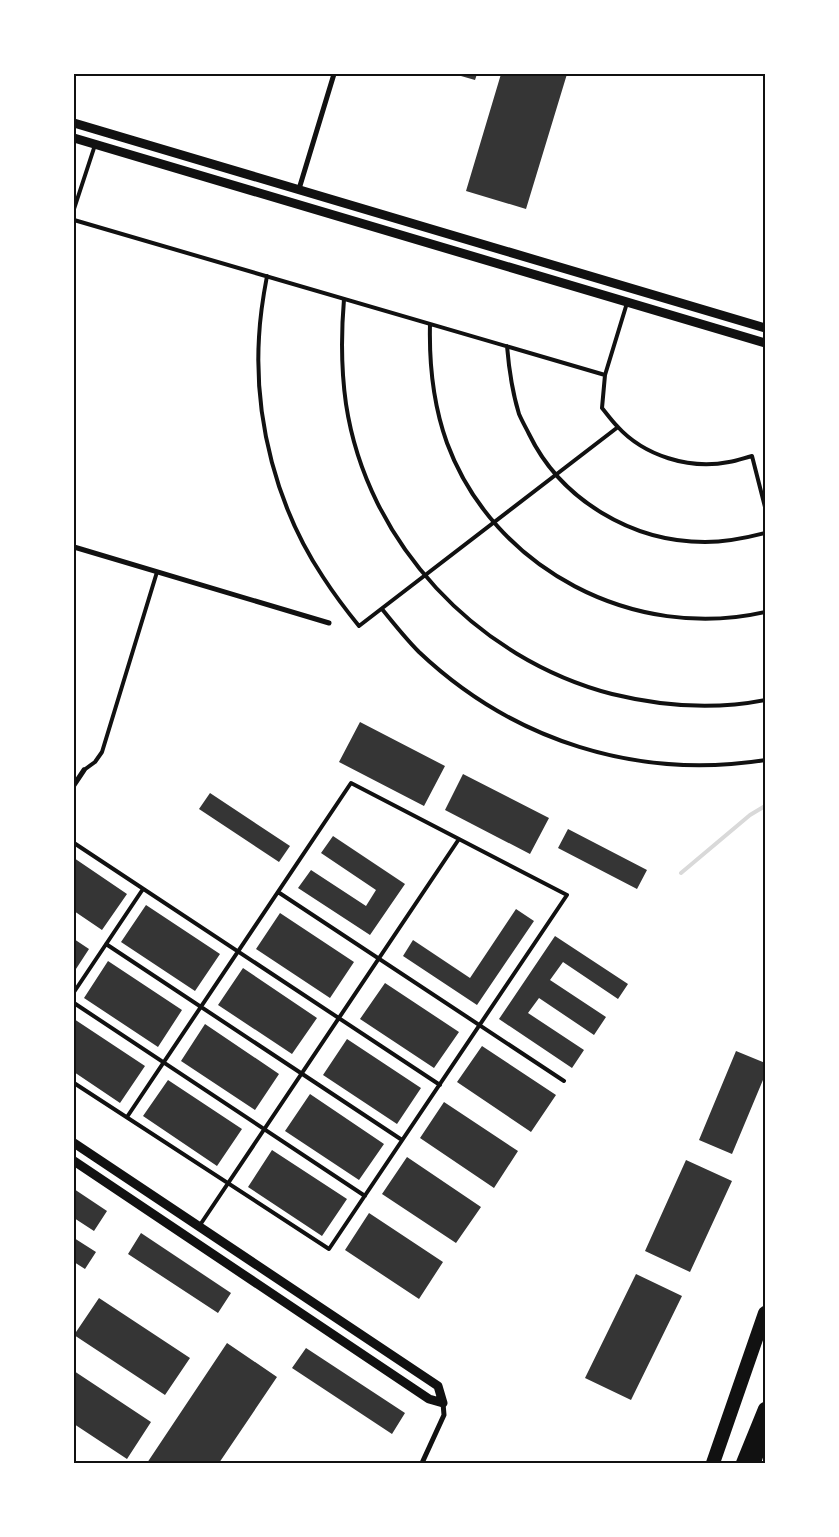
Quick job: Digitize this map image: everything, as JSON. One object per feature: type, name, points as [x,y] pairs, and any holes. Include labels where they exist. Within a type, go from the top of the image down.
[{"type":"highway","points":[[714,1463],[765,1313]]},
{"type":"highway","points":[[714,1463],[765,1338]]},
{"type":"highway","points":[[743,1463],[765,1409]]},
{"type":"highway","points":[[754,1463],[765,1424]]},
{"type":"street","points":[[299,189],[334,74]]},
{"type":"street","points":[[74,123],[765,328]]},
{"type":"street","points":[[74,138],[765,342]]},
{"type":"street","points":[[74,547],[329,622]]},
{"type":"street","points":[[74,785],[84,770]]},
{"type":"street","points":[[74,1143],[438,1386],[444,1415],[422,1463]]},
{"type":"street","points":[[74,1161],[429,1399],[442,1403]]},
{"type":"lane","points":[[74,209],[95,144]]},
{"type":"lane","points":[[74,220],[605,375]]},
{"type":"lane","points":[[267,276],[259,338],[259,370],[265,432],[272,462],[281,492],[293,521],[314,562],[340,602],[359,626],[618,428]]},
{"type":"lane","points":[[344,299],[341,353],[343,379],[346,406],[359,458],[389,523],[425,576],[448,601],[482,630],[527,660],[576,683],[628,698],[672,704],[708,706],[765,700]]},
{"type":"lane","points":[[627,302],[605,375],[602,408],[618,428],[636,443],[657,455],[680,462],[704,465],[752,456],[765,507]]},
{"type":"lane","points":[[430,324],[429,354],[432,385],[438,415],[447,444],[472,492],[494,522],[537,563],[588,594],[616,605],[654,614],[674,618],[704,619],[734,618],[765,612]]},
{"type":"lane","points":[[507,346],[510,381],[520,415],[535,447],[556,475],[580,498],[601,512],[639,531],[672,540],[706,542],[739,540],[765,533]]},
{"type":"lane","points":[[84,770],[95,762],[102,752],[157,572]]},
{"type":"lane","points":[[382,609],[418,651],[460,687],[507,717],[557,740],[610,756],[665,765],[721,766],[765,760]]},
{"type":"lane","points":[[74,1083],[329,1249],[567,895],[351,783],[127,1117]]},
{"type":"lane","points":[[199,1226],[459,839]]},
{"type":"lane","points":[[74,843],[440,1085]]},
{"type":"lane","points":[[74,992],[143,889]]},
{"type":"lane","points":[[278,892],[564,1081]]},
{"type":"lane","points":[[106,944],[402,1140]]},
{"type":"lane","points":[[74,1003],[365,1196]]},
{"type":"building","points":[[454,74],[477,74],[475,80]]},
{"type":"building","points":[[501,74],[567,74],[526,209],[466,191]]},
{"type":"building","points":[[360,722],[445,766],[424,806],[339,762]]},
{"type":"building","points":[[463,774],[549,818],[530,854],[445,810]]},
{"type":"building","points":[[210,793],[290,846],[279,862],[199,809]]},
{"type":"building","points":[[568,829],[647,870],[637,889],[558,848]]},
{"type":"building","points":[[333,836],[405,884],[370,935],[298,888],[311,870],[366,906],[376,890],[321,853]]},
{"type":"building","points":[[74,858],[127,894],[102,930],[74,911]]},
{"type":"building","points":[[146,905],[220,954],[195,991],[121,942]]},
{"type":"building","points":[[516,909],[534,921],[477,1005],[403,956],[413,940],[470,978]]},
{"type":"building","points":[[280,913],[354,962],[330,998],[256,949]]},
{"type":"building","points":[[555,936],[628,984],[618,999],[563,962],[550,980],[606,1017],[594,1035],[539,998],[528,1013],[584,1050],[572,1068],[499,1019]]},
{"type":"building","points":[[74,939],[89,949],[74,972]]},
{"type":"building","points":[[108,961],[182,1010],[158,1047],[84,998]]},
{"type":"building","points":[[243,968],[317,1018],[292,1054],[218,1005]]},
{"type":"building","points":[[385,983],[459,1032],[434,1068],[360,1019]]},
{"type":"building","points":[[74,1019],[145,1066],[120,1103],[74,1072]]},
{"type":"building","points":[[205,1024],[279,1074],[255,1110],[181,1061]]},
{"type":"building","points":[[347,1039],[421,1088],[397,1124],[323,1075]]},
{"type":"building","points":[[482,1046],[556,1095],[531,1132],[457,1082]]},
{"type":"building","points":[[736,1051],[765,1063],[765,1075],[732,1154],[699,1140]]},
{"type":"building","points":[[168,1080],[242,1129],[217,1166],[143,1116]]},
{"type":"building","points":[[310,1094],[384,1144],[359,1180],[285,1131]]},
{"type":"building","points":[[444,1102],[518,1151],[494,1188],[420,1138]]},
{"type":"building","points":[[272,1150],[347,1199],[322,1236],[248,1187]]},
{"type":"building","points":[[407,1157],[481,1207],[456,1243],[382,1194]]},
{"type":"building","points":[[686,1160],[732,1181],[690,1272],[645,1251]]},
{"type":"building","points":[[74,1189],[107,1211],[94,1231],[74,1218]]},
{"type":"building","points":[[369,1213],[443,1262],[419,1299],[345,1250]]},
{"type":"building","points":[[141,1233],[231,1293],[218,1313],[128,1254]]},
{"type":"building","points":[[74,1238],[96,1252],[85,1269],[74,1262]]},
{"type":"building","points":[[636,1274],[682,1296],[631,1400],[585,1378]]},
{"type":"building","points":[[99,1298],[190,1358],[165,1395],[74,1335]]},
{"type":"building","points":[[227,1343],[277,1377],[219,1463],[147,1463]]},
{"type":"building","points":[[306,1348],[405,1413],[392,1434],[292,1368]]},
{"type":"building","points":[[74,1371],[151,1422],[127,1459],[74,1424]]},
{"type":"waterway","points":[[681,873],[750,815],[765,806]]}]
